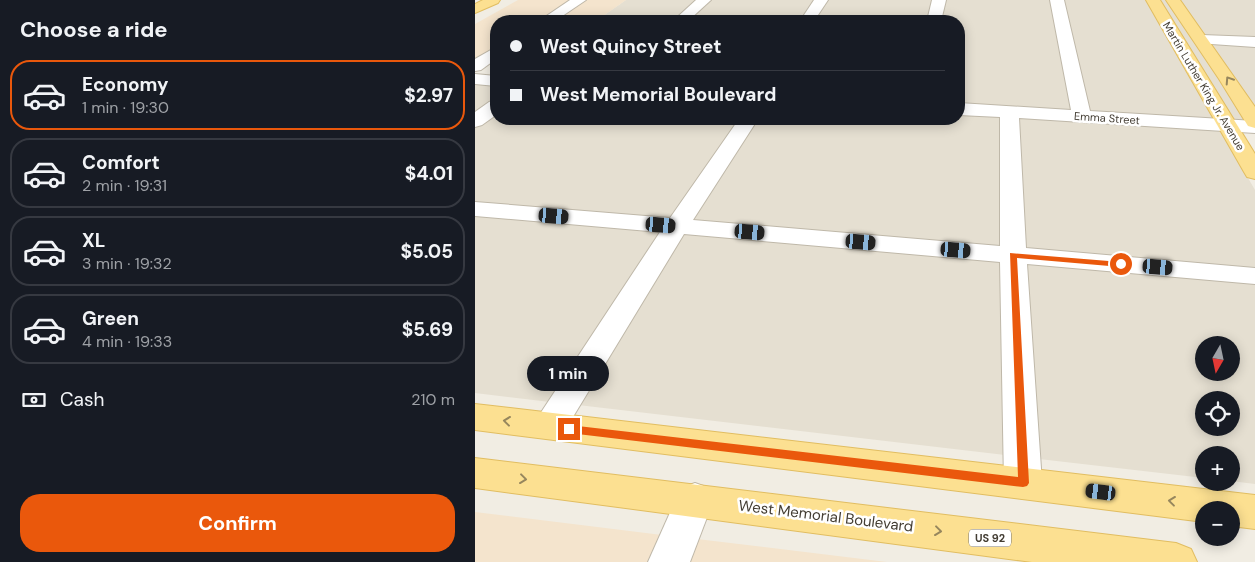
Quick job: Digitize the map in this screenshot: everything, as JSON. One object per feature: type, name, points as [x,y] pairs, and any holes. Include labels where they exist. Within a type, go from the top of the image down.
[{"type":"main road","points":[[475,9],[493,0]]},
{"type":"main road","name":"Martin Luther King Jr. Avenue","points":[[1153,0],[1255,172]]},
{"type":"main road","name":"Martin Luther King Jr. Avenue","points":[[1173,0],[1202,40],[1255,122]]},
{"type":"main road","points":[[475,418],[1255,512]]},
{"type":"main road","name":"West Memorial Boulevard","points":[[475,473],[695,499],[1116,558],[1176,562]]},
{"type":"street","points":[[555,15],[579,0]]},
{"type":"street","points":[[687,15],[704,0]]},
{"type":"street","points":[[811,15],[821,0]]},
{"type":"street","points":[[935,15],[939,0]]},
{"type":"street","points":[[1057,0],[1082,116]]},
{"type":"street","points":[[1202,40],[1255,42]]},
{"type":"street","points":[[475,66],[490,56]]},
{"type":"street","points":[[475,79],[490,80]]},
{"type":"street","name":"Emma Street","points":[[965,109],[1255,127]]},
{"type":"street","points":[[475,121],[490,110]]},
{"type":"street","points":[[1009,112],[1023,483]]},
{"type":"street","points":[[550,426],[677,226],[745,125]]},
{"type":"street","points":[[475,209],[1255,276]]},
{"type":"street","points":[[669,562],[695,499]]},
{"type":"shaded area","points":[[518,0],[573,0],[549,15],[491,15]]},
{"type":"shaded area","points":[[586,0],[626,0],[605,15],[562,15]]},
{"type":"shaded area","points":[[626,0],[698,0],[680,15],[605,15]]},
{"type":"shaded area","points":[[710,0],[815,0],[804,15],[693,15]]},
{"type":"shaded area","points":[[827,0],[933,0],[929,15],[817,15]]},
{"type":"shaded area","points":[[945,0],[1051,0],[1072,112],[965,105],[965,15],[942,15]]},
{"type":"shaded area","points":[[1063,0],[1146,0],[1215,121],[1090,113]]},
{"type":"shaded area","points":[[1159,0],[1167,0],[1220,78],[1247,123],[1234,122]]},
{"type":"shaded area","points":[[1179,0],[1255,0],[1255,40],[1207,38]]},
{"type":"shaded area","points":[[490,16],[490,52],[475,61],[475,24]]},
{"type":"shaded area","points":[[1211,43],[1255,45],[1255,108],[1236,79]]},
{"type":"shaded area","points":[[475,83],[490,84],[490,104],[475,115]]},
{"type":"shaded area","points":[[965,113],[1001,116],[1001,247],[692,220],[754,125],[965,125]]},
{"type":"shaded area","points":[[490,117],[490,125],[736,125],[671,219],[475,202],[475,128]]},
{"type":"shaded area","points":[[1018,117],[1220,130],[1255,190],[1255,268],[1025,249]]},
{"type":"shaded area","points":[[475,216],[661,232],[550,402],[475,393]]},
{"type":"shaded area","points":[[683,234],[1001,262],[1005,455],[578,405]]},
{"type":"shaded area","points":[[1025,264],[1255,283],[1255,484],[1240,482],[1240,446],[1195,446],[1195,477],[1039,459]]},
{"type":"shaded area","points":[[475,512],[662,535],[650,562],[475,562]]},
{"type":"shaded area","points":[[697,539],[887,562],[688,562]]},
{"type":"route","points":[[569,429],[1023,483],[1013,255],[1121,264]]}]
